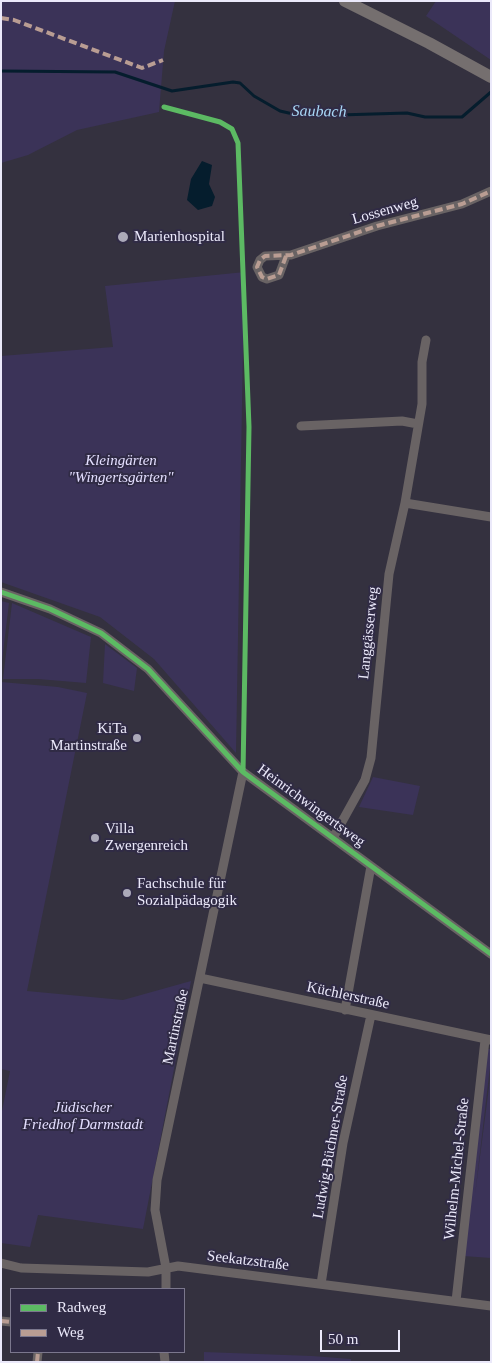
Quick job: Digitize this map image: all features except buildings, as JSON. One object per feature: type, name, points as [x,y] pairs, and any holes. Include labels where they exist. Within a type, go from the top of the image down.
[{"type":"main road","points":[[344,1],[429,43],[491,77]]},
{"type":"street","name":"Lossenweg","points":[[286,256],[377,226],[462,204],[491,191]]},
{"type":"street","name":"Langgässerweg","points":[[333,838],[365,780],[371,758],[388,574],[405,503],[422,404],[422,362],[426,340]]},
{"type":"street","points":[[301,426],[402,421],[418,424]]},
{"type":"street","points":[[405,503],[491,517]]},
{"type":"street","name":"Heinrichwingertsweg","points":[[1,592],[50,608],[101,633],[148,669],[242,772],[490,950]]},
{"type":"street","name":"Martinstraße","points":[[166,1288],[166,1268],[155,1210],[157,1180],[242,772]]},
{"type":"street","points":[[345,1010],[371,866]]},
{"type":"street","name":"Küchlerstraße","points":[[200,978],[488,1040]]},
{"type":"street","name":"Ludwig-Büchner-Straße","points":[[321,1284],[343,1143],[370,1015]]},
{"type":"street","name":"Wilhelm-Michel-Straße","points":[[456,1301],[488,1040]]},
{"type":"street","name":"Seekatzstraße","points":[[1,1263],[21,1268],[148,1272],[178,1266],[491,1306]]},
{"type":"green space","points":[[1,1],[175,1],[164,51],[159,112],[77,130],[28,155],[1,163]]},
{"type":"green space","points":[[436,1],[491,1],[491,60],[426,16]]},
{"type":"green space","name":"Kleingärten \"Wingertsgärten\"","points":[[245,272],[236,753],[154,659],[100,617],[1,582],[1,356],[113,347],[105,286]]},
{"type":"green space","points":[[1,601],[9,603],[2,661],[1,661]]},
{"type":"green space","points":[[12,603],[91,637],[86,683],[38,679],[3,679]]},
{"type":"green space","points":[[105,644],[137,668],[134,691],[103,683]]},
{"type":"green space","name":"Jüdischer Friedhof Darmstadt","points":[[1,682],[58,687],[87,693],[27,991],[123,1000],[191,981],[143,1229],[38,1215],[30,1247],[1,1243],[1,1116],[10,1071],[1,1069]]},
{"type":"green space","points":[[373,777],[420,786],[413,815],[359,807]]},
{"type":"green space","points":[[487,1049],[491,1049],[491,1058],[475,1195],[491,1072],[491,1258],[463,1256]]},
{"type":"green space","points":[[204,1352],[312,1356],[351,1359],[351,1362],[204,1362]]},
{"type":"water","points":[[202,161],[212,165],[209,184],[215,197],[212,206],[198,210],[187,200],[191,179]]},
{"type":"waterway","name":"Saubach","points":[[1,71],[115,72],[172,91],[233,82],[240,83],[254,96],[280,111],[293,114],[407,113],[425,117],[462,117],[491,92]]},
{"type":"marked path","points":[[1,18],[14,20],[142,68],[163,60]]},
{"type":"marked path","points":[[286,256],[279,275],[267,279],[262,277],[257,267],[260,260],[265,256],[291,255],[377,226],[462,204],[491,191]]},
{"type":"marked path","points":[[1,1321],[10,1322]]},
{"type":"marked path","points":[[37,1362],[38,1353]]},
{"type":"cycle path","points":[[164,107],[220,122],[232,129],[238,143],[249,427],[243,772]]},
{"type":"cycle path","points":[[1,592],[50,609],[101,633],[148,669],[243,772],[491,954]]},
{"type":"place","name":"Marienhospital","points":[[123,237]]},
{"type":"place","name":"KiTa Martinstraße","points":[[137,738]]},
{"type":"place","name":"Villa Zwergenreich","points":[[95,838]]},
{"type":"place","name":"Fachschule für Sozialpädagogik","points":[[127,893]]}]
